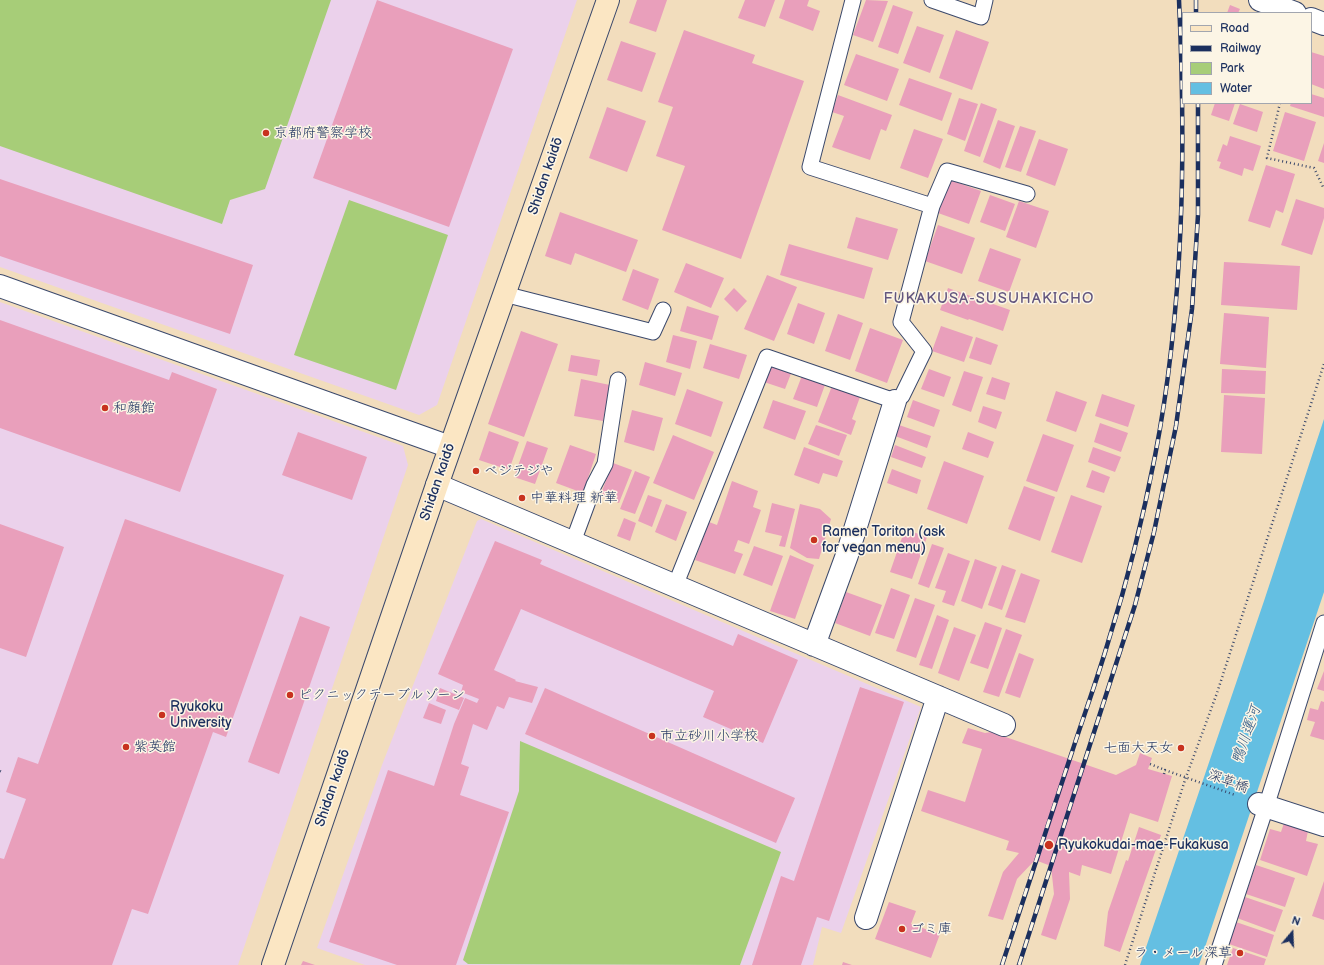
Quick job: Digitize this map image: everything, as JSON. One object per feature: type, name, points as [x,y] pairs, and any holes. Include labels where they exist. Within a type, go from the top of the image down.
[{"type":"street","name":"Shidan kaidō","points":[[273,965],[450,447],[608,0]]},
{"type":"street","points":[[1260,0],[1292,12]]},
{"type":"street","points":[[0,286],[450,447]]},
{"type":"street","points":[[814,645],[847,555],[896,400]]},
{"type":"street","points":[[437,485],[1004,725]]},
{"type":"street","points":[[866,918],[938,697]]},
{"type":"street","points":[[1263,805],[1324,825]]},
{"type":"lane","points":[[853,0],[810,167],[932,206]]},
{"type":"lane","points":[[932,0],[981,17],[985,0]]},
{"type":"lane","points":[[675,586],[767,357],[896,400],[902,396],[924,351],[901,322],[932,206],[947,172],[1027,194]]},
{"type":"lane","points":[[504,294],[653,332],[663,310]]},
{"type":"lane","points":[[573,542],[594,485],[605,464],[618,380]]},
{"type":"lane","points":[[1214,965],[1263,805],[1324,624]]},
{"type":"path","points":[[1280,104],[1267,158],[1314,168],[1324,190]]},
{"type":"path","points":[[1125,965],[1217,693],[1324,364]]},
{"type":"path","name":"深草橋","points":[[1150,764],[1263,805]]},
{"type":"path","points":[[1164,774],[1166,770]]},
{"type":"shaded area","name":"京都府警察学校","points":[[0,0],[577,0],[437,405],[419,415],[0,267]]},
{"type":"shaded area","name":"Ryukoku University","points":[[0,302],[403,446],[408,465],[238,965],[0,965]]},
{"type":"shaded area","name":"市立砂川小学校","points":[[481,519],[921,707],[841,933],[822,927],[813,965],[365,965],[317,948],[382,765],[477,521]]},
{"type":"green space","points":[[0,0],[331,0],[265,189],[230,200],[222,224],[0,146]]},
{"type":"green space","points":[[349,200],[448,235],[396,390],[294,355]]},
{"type":"green space","points":[[520,741],[781,852],[740,965],[468,964],[463,960],[519,791]]},
{"type":"water","name":"鴨川運河","points":[[1324,419],[1324,592],[1199,965],[1140,965],[1264,601]]},
{"type":"building","points":[[377,0],[513,49],[449,227],[313,178]]},
{"type":"building","points":[[637,0],[667,0],[656,32],[629,23]]},
{"type":"building","points":[[745,0],[775,0],[765,27],[738,18]]},
{"type":"building","points":[[785,0],[809,0],[807,6],[820,11],[813,31],[779,18]]},
{"type":"building","points":[[866,0],[888,1],[873,42],[853,35]]},
{"type":"building","points":[[893,5],[913,12],[898,54],[878,47]]},
{"type":"building","points":[[1230,5],[1240,9],[1238,12],[1227,12]]},
{"type":"building","points":[[917,26],[944,35],[930,73],[903,63]]},
{"type":"building","points":[[684,30],[755,55],[752,63],[804,81],[741,259],[662,230],[685,166],[656,156],[673,107],[658,102]]},
{"type":"building","points":[[956,30],[989,42],[972,90],[939,78]]},
{"type":"building","points":[[621,41],[656,53],[642,92],[607,80]]},
{"type":"building","points":[[1312,52],[1324,56],[1324,89],[1312,84]]},
{"type":"building","points":[[856,54],[899,69],[887,101],[844,85]]},
{"type":"building","points":[[909,78],[952,93],[942,121],[899,105]]},
{"type":"building","points":[[1312,94],[1324,98],[1324,117],[1290,106],[1291,104],[1312,104]]},
{"type":"building","points":[[838,95],[892,115],[886,131],[881,129],[870,160],[832,147],[844,116],[832,112]]},
{"type":"building","points":[[959,98],[978,104],[965,141],[947,134]]},
{"type":"building","points":[[981,103],[997,109],[980,157],[964,151]]},
{"type":"building","points":[[1215,104],[1235,104],[1229,121],[1211,115]]},
{"type":"building","points":[[1240,104],[1263,112],[1257,132],[1233,124]]},
{"type":"building","points":[[607,107],[646,121],[627,172],[589,158]]},
{"type":"building","points":[[1285,112],[1316,122],[1304,161],[1273,151]]},
{"type":"building","points":[[998,120],[1015,126],[1000,169],[983,162]]},
{"type":"building","points":[[1020,126],[1036,131],[1021,172],[1005,167]]},
{"type":"building","points":[[914,129],[943,139],[928,178],[900,168]]},
{"type":"building","points":[[1230,136],[1261,146],[1253,171],[1244,168],[1242,176],[1219,168],[1221,162],[1217,161],[1223,144],[1227,146]]},
{"type":"building","points":[[1039,139],[1068,149],[1055,186],[1026,175]]},
{"type":"building","points":[[1324,143],[1324,163],[1318,161]]},
{"type":"building","points":[[1266,165],[1295,174],[1283,213],[1276,210],[1270,228],[1248,221]]},
{"type":"building","points":[[0,179],[253,265],[230,334],[0,256]]},
{"type":"building","points":[[950,180],[981,191],[969,224],[938,213]]},
{"type":"building","points":[[990,195],[1015,204],[1005,231],[980,222]]},
{"type":"building","points":[[1296,199],[1324,208],[1324,218],[1312,255],[1281,245]]},
{"type":"building","points":[[1019,201],[1049,211],[1036,248],[1006,237]]},
{"type":"building","points":[[560,212],[638,240],[626,272],[575,253],[571,265],[545,256]]},
{"type":"building","points":[[856,217],[898,229],[888,260],[847,248]]},
{"type":"building","points":[[938,225],[975,238],[962,274],[925,261]]},
{"type":"building","points":[[789,244],[873,268],[864,299],[780,275]]},
{"type":"building","points":[[990,248],[1021,259],[1009,292],[978,281]]},
{"type":"building","points":[[1224,262],[1300,266],[1297,310],[1221,305]]},
{"type":"building","points":[[686,263],[724,278],[711,308],[674,292]]},
{"type":"building","points":[[633,269],[659,279],[648,310],[622,300]]},
{"type":"building","points":[[767,275],[797,287],[774,341],[744,329]]},
{"type":"building","points":[[734,288],[747,301],[737,312],[724,299]]},
{"type":"building","points":[[948,288],[1010,310],[1003,331],[940,310]]},
{"type":"building","points":[[798,303],[825,313],[814,344],[787,334]]},
{"type":"building","points":[[687,306],[719,316],[712,340],[680,331]]},
{"type":"building","points":[[1224,313],[1269,317],[1266,368],[1220,364]]},
{"type":"building","points":[[838,314],[863,323],[850,360],[825,351]]},
{"type":"building","name":"和顔館","points":[[0,320],[169,380],[172,372],[217,389],[180,492],[0,428]]},
{"type":"building","points":[[941,326],[973,337],[964,362],[932,351]]},
{"type":"building","points":[[870,328],[903,340],[887,383],[855,371]]},
{"type":"building","points":[[521,331],[558,344],[524,437],[488,424]]},
{"type":"building","points":[[673,335],[697,341],[690,369],[666,362]]},
{"type":"building","points":[[976,337],[998,345],[991,365],[969,358]]},
{"type":"building","points":[[710,344],[747,355],[739,379],[703,368]]},
{"type":"building","points":[[571,355],[600,360],[597,376],[568,371]]},
{"type":"building","points":[[645,362],[682,373],[675,396],[639,385]]},
{"type":"building","points":[[768,362],[792,371],[785,389],[761,381]]},
{"type":"building","points":[[929,369],[951,377],[944,397],[921,389]]},
{"type":"building","points":[[1222,369],[1266,371],[1265,394],[1221,393]]},
{"type":"building","points":[[964,371],[983,377],[971,412],[952,405]]},
{"type":"building","points":[[803,373],[826,382],[817,407],[793,399]]},
{"type":"building","points":[[992,377],[1010,383],[1005,400],[986,394]]},
{"type":"building","points":[[581,379],[610,385],[603,421],[574,416]]},
{"type":"building","points":[[832,386],[860,397],[852,419],[856,421],[851,435],[818,422]]},
{"type":"building","points":[[687,389],[723,402],[711,437],[675,424]]},
{"type":"building","points":[[1056,391],[1087,402],[1076,432],[1046,421]]},
{"type":"building","points":[[1102,394],[1135,405],[1128,427],[1095,416]]},
{"type":"building","points":[[1224,395],[1265,398],[1262,454],[1221,452]]},
{"type":"building","points":[[773,400],[806,411],[795,440],[763,428]]},
{"type":"building","points":[[913,400],[940,410],[934,427],[907,417]]},
{"type":"building","points":[[983,406],[1002,412],[996,429],[978,422]]},
{"type":"building","points":[[632,410],[663,418],[654,451],[624,442]]},
{"type":"building","points":[[1100,423],[1128,433],[1121,452],[1094,442]]},
{"type":"building","points":[[816,425],[847,435],[839,456],[808,444]]},
{"type":"building","points":[[899,425],[931,436],[927,448],[895,436]]},
{"type":"building","points":[[489,431],[519,442],[509,470],[479,460]]},
{"type":"building","points":[[298,432],[367,457],[352,500],[282,475]]},
{"type":"building","points":[[968,432],[994,442],[988,458],[962,449]]},
{"type":"building","points":[[1043,434],[1074,445],[1057,492],[1026,481]]},
{"type":"building","points":[[673,435],[714,452],[694,500],[653,483]]},
{"type":"building","points":[[527,441],[548,448],[535,484],[514,477]]},
{"type":"building","points":[[570,445],[596,454],[583,493],[556,483]]},
{"type":"building","points":[[895,445],[926,457],[922,468],[891,457]]},
{"type":"building","points":[[804,447],[843,461],[837,477],[823,473],[819,484],[794,475]]},
{"type":"building","points":[[1093,447],[1121,457],[1115,472],[1088,462]]},
{"type":"building","points":[[944,461],[984,476],[967,524],[927,509]]},
{"type":"building","points":[[613,463],[632,470],[619,503],[600,496]]},
{"type":"building","points":[[892,469],[921,480],[917,494],[887,483]]},
{"type":"building","points":[[1092,470],[1110,477],[1104,493],[1086,487]]},
{"type":"building","points":[[635,471],[650,477],[635,514],[620,509]]},
{"type":"building","points":[[732,481],[758,491],[753,507],[761,510],[749,544],[738,540],[734,551],[743,554],[735,574],[695,560],[709,522],[717,525]]},
{"type":"building","points":[[1024,486],[1055,497],[1040,541],[1008,529]]},
{"type":"building","points":[[648,495],[662,500],[652,527],[638,521]]},
{"type":"building","points":[[1071,495],[1102,506],[1082,563],[1051,552]]},
{"type":"building","points":[[772,503],[795,509],[785,547],[779,546],[782,536],[765,532]]},
{"type":"building","points":[[666,504],[687,512],[676,541],[655,532]]},
{"type":"building","points":[[800,504],[820,509],[831,519],[819,559],[807,558],[790,548]]},
{"type":"building","points":[[624,518],[636,523],[630,541],[617,536]]},
{"type":"building","name":"紫英館","points":[[125,519],[284,575],[226,737],[213,732],[148,914],[132,909],[112,965],[0,965],[0,858],[4,859],[26,799],[6,792],[18,757],[38,764]]},
{"type":"building","points":[[0,524],[64,547],[26,657],[0,648]]},
{"type":"building","points":[[905,529],[927,537],[912,579],[890,572]]},
{"type":"building","points":[[495,541],[542,560],[540,564],[733,646],[738,634],[798,660],[763,743],[703,717],[714,691],[521,609],[494,670],[516,680],[515,681],[538,687],[532,703],[509,697],[504,709],[497,706],[487,730],[473,724],[461,764],[469,767],[460,795],[509,812],[456,965],[397,965],[329,942],[388,770],[434,786],[454,724],[465,698],[477,703],[479,699],[461,692],[463,685],[438,674]]},
{"type":"building","points":[[932,544],[944,548],[929,588],[918,584]]},
{"type":"building","points":[[754,546],[783,556],[772,586],[743,575]]},
{"type":"building","points":[[948,553],[970,561],[954,606],[942,602],[946,591],[935,588]]},
{"type":"building","points":[[790,555],[814,565],[795,619],[770,611]]},
{"type":"building","points":[[975,559],[997,567],[982,609],[961,601]]},
{"type":"building","points":[[1002,565],[1016,570],[1002,610],[988,605]]},
{"type":"building","points":[[1021,573],[1040,580],[1025,623],[1005,617]]},
{"type":"building","points":[[891,588],[910,595],[894,639],[875,633]]},
{"type":"building","points":[[846,592],[882,605],[870,636],[835,623]]},
{"type":"building","points":[[915,598],[935,605],[916,658],[896,651]]},
{"type":"building","points":[[937,615],[949,620],[932,669],[919,665]]},
{"type":"building","name":"ピクニックテーブルゾーン","points":[[300,616],[330,627],[279,774],[248,762]]},
{"type":"building","points":[[985,622],[1002,628],[988,669],[970,663]]},
{"type":"building","points":[[954,627],[976,635],[959,681],[938,673]]},
{"type":"building","points":[[1006,629],[1022,635],[999,697],[983,692]]},
{"type":"building","points":[[1019,653],[1034,659],[1020,698],[1005,693]]},
{"type":"building","points":[[1324,671],[1324,691],[1317,689]]},
{"type":"building","points":[[860,687],[904,702],[829,921],[817,917],[801,965],[752,965],[781,876],[794,881]]},
{"type":"building","points":[[440,688],[464,698],[459,710],[436,701]]},
{"type":"building","points":[[545,688],[795,798],[776,843],[525,734]]},
{"type":"building","points":[[1321,701],[1324,702],[1324,740],[1310,736],[1315,722],[1307,720],[1310,708],[1318,710]]},
{"type":"building","points":[[429,703],[446,710],[441,724],[423,718]]},
{"type":"building","points":[[968,728],[985,733],[991,732],[1116,775],[1136,765],[1140,753],[1152,758],[1148,769],[1172,776],[1158,822],[1130,813],[1111,874],[1082,865],[1080,876],[1069,872],[1070,899],[1056,940],[1041,935],[1054,894],[1051,866],[1035,860],[1017,879],[1003,920],[988,916],[1003,872],[1019,853],[1006,850],[1009,841],[921,811],[928,790],[965,802],[982,749],[962,743]]},
{"type":"building","points":[[1284,823],[1308,831],[1306,841],[1318,844],[1307,876],[1260,860],[1270,829],[1281,832]]},
{"type":"building","points":[[1139,827],[1161,835],[1120,952],[1104,946],[1108,912],[1126,860],[1128,861]]},
{"type":"building","points":[[1256,865],[1295,878],[1285,907],[1246,894]]},
{"type":"building","points":[[1324,881],[1324,920],[1312,916]]},
{"type":"building","points":[[1245,897],[1283,910],[1275,932],[1237,918]]},
{"type":"building","name":"ゴミ庫","points":[[889,902],[916,911],[911,924],[940,934],[931,958],[875,939]]},
{"type":"building","points":[[1236,922],[1274,935],[1267,957],[1229,944]]},
{"type":"building","name":"ラ・メール深草","points":[[1233,948],[1266,959],[1264,965],[1227,965]]},
{"type":"building","points":[[303,961],[315,965],[301,965]]},
{"type":"building","points":[[843,962],[852,965],[842,965]]},
{"type":"railway","points":[[1002,965],[1096,682],[1123,594],[1135,548],[1155,456],[1165,400],[1177,286],[1182,172],[1179,0]]},
{"type":"railway","points":[[1196,0],[1196,12]]},
{"type":"railway","points":[[1019,965],[1135,605],[1154,532],[1176,426],[1192,309],[1198,215],[1198,104]]},
{"type":"place","name":"京都府警察学校","points":[[266,133]]},
{"type":"place","name":"和顔館","points":[[105,408]]},
{"type":"place","name":"ベジテジや","points":[[476,471]]},
{"type":"place","name":"中華料理 新華","points":[[522,498]]},
{"type":"place","name":"Ramen Toriton (ask for vegan menu)","points":[[814,540]]},
{"type":"place","name":"ピクニックテーブルゾーン","points":[[290,695]]},
{"type":"place","name":"Ryukoku University","points":[[162,715]]},
{"type":"place","name":"市立砂川小学校","points":[[652,736]]},
{"type":"place","name":"紫英館","points":[[126,747]]},
{"type":"place","name":"七面大天女","points":[[1181,748]]},
{"type":"place","name":"Ryukokudai-mae-Fukakusa","points":[[1049,845]]},
{"type":"place","name":"ゴミ庫","points":[[902,929]]},
{"type":"place","name":"ラ・メール深草","points":[[1240,953]]},
{"type":"district","name":"FUKAKUSA-SUSUHAKICHO","points":[[989,299]]}]
